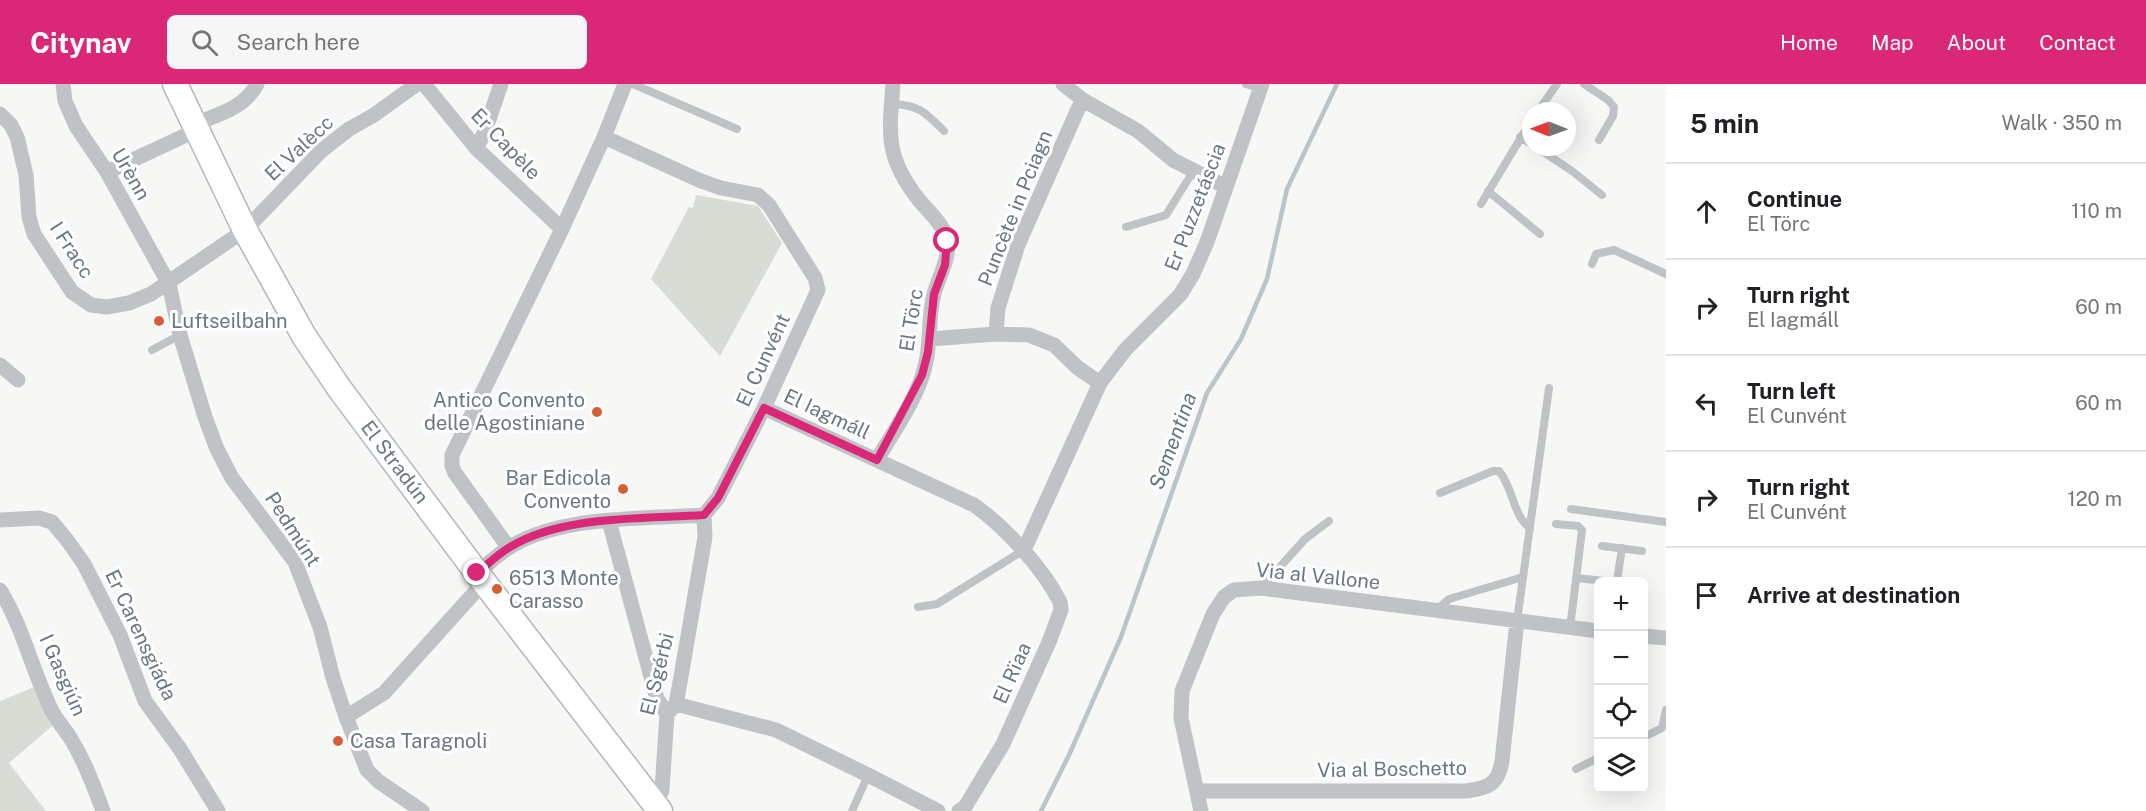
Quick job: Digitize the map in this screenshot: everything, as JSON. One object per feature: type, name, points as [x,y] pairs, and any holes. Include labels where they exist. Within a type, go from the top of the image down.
[{"type":"main road","name":"El Stradún","points":[[175,84],[245,230],[304,336],[339,387],[481,577],[659,810]]},
{"type":"street","name":"Urènn","points":[[63,84],[65,101],[76,126],[107,172],[169,284]]},
{"type":"street","points":[[107,172],[233,108],[250,96],[257,84]]},
{"type":"street","name":"El Valècc","points":[[245,230],[321,151],[349,129],[374,115],[417,84]]},
{"type":"street","name":"Er Capèle","points":[[424,84],[476,147],[562,229]]},
{"type":"street","points":[[476,147],[484,134],[501,84]]},
{"type":"street","points":[[508,548],[455,473],[452,466],[452,455],[562,229],[604,137],[625,84]]},
{"type":"street","name":"El Törc","points":[[877,460],[922,375],[934,294],[945,265],[947,241],[945,232],[916,197],[897,165],[890,138],[893,84]]},
{"type":"street","points":[[1063,84],[1083,100],[1138,131],[1173,160],[1226,187]]},
{"type":"street","name":"Er Puzzetáscia","points":[[1024,550],[1100,383],[1125,350],[1186,287],[1207,242],[1262,86]]},
{"type":"street","name":"Puncète in Pciagn","points":[[996,334],[998,308],[1018,245],[1083,100]]},
{"type":"street","name":"I Fracc","points":[[0,114],[11,125],[17,137],[26,175],[29,217],[34,234],[72,292],[91,305],[107,307],[141,299],[169,284],[245,230]]},
{"type":"street","name":"El Cunvént","points":[[604,137],[701,181],[758,195],[769,205],[815,278],[818,290],[764,408],[718,498],[704,515]]},
{"type":"street","name":"Pedmúnt","points":[[169,284],[180,335],[217,448],[232,478],[295,562],[320,627],[346,717],[370,774],[422,811]]},
{"type":"street","points":[[929,339],[996,334],[1029,335],[1059,348],[1078,368],[1100,383]]},
{"type":"street","points":[[0,365],[18,380]]},
{"type":"street","name":"El Iagmáll","points":[[764,408],[974,505],[1024,550]]},
{"type":"street","points":[[346,717],[384,693],[508,548],[564,526],[704,515]]},
{"type":"street","name":"El Sgérbi","points":[[659,810],[671,709],[705,537],[704,515]]},
{"type":"street","name":"Er Carensgiáda","points":[[0,520],[39,518],[51,522],[67,540],[84,564],[120,635],[145,701],[180,749],[218,811]]},
{"type":"street","points":[[609,521],[657,699],[671,709],[776,730],[938,811]]},
{"type":"street","name":"El Rïaa","points":[[959,811],[965,807],[1003,744],[1061,610],[1058,598],[1024,550]]},
{"type":"street","name":"Via al Vallone","points":[[1202,811],[1181,718],[1182,691],[1214,614],[1224,597],[1234,590],[1261,588],[1594,630]]},
{"type":"street","name":"I Gasgiún","points":[[0,590],[11,609],[51,709],[71,739],[94,785],[103,811]]},
{"type":"street","name":"Via al Boschetto","points":[[1197,791],[1466,791],[1490,785],[1497,778],[1502,761],[1517,621]]},
{"type":"street","points":[[1648,636],[1666,638]]},
{"type":"lane","points":[[633,84],[737,129]]},
{"type":"lane","points":[[1246,84],[1262,86]]},
{"type":"lane","points":[[1544,102],[1557,84]]},
{"type":"lane","points":[[1584,84],[1608,100],[1614,107],[1613,116],[1599,140]]},
{"type":"lane","points":[[891,104],[918,108],[944,131]]},
{"type":"lane","points":[[1481,204],[1522,134]]},
{"type":"lane","points":[[1550,156],[1602,195]]},
{"type":"lane","points":[[1126,227],[1166,215],[1194,170]]},
{"type":"lane","points":[[1488,191],[1540,234]]},
{"type":"lane","points":[[1592,264],[1596,254],[1614,249],[1666,274]]},
{"type":"lane","points":[[152,350],[180,335]]},
{"type":"lane","points":[[1517,621],[1549,388]]},
{"type":"lane","points":[[1440,493],[1493,471],[1499,471],[1523,522],[1530,528]]},
{"type":"lane","points":[[1571,508],[1666,522]]},
{"type":"lane","points":[[1261,588],[1305,539],[1329,521]]},
{"type":"lane","points":[[1556,524],[1578,526],[1582,530],[1570,628]]},
{"type":"lane","points":[[1602,546],[1642,550]]},
{"type":"lane","points":[[1618,577],[1622,548]]},
{"type":"lane","points":[[918,607],[937,604],[1024,550]]},
{"type":"lane","points":[[1439,611],[1449,599],[1523,577]]},
{"type":"lane","points":[[1576,578],[1594,580]]},
{"type":"lane","points":[[1648,735],[1662,728],[1666,710]]},
{"type":"lane","points":[[1576,769],[1594,760]]},
{"type":"lane","points":[[852,811],[868,775]]},
{"type":"shaded area","points":[[696,195],[758,206],[782,243],[720,356],[651,279],[689,207],[693,208]]},
{"type":"shaded area","points":[[41,684],[58,721],[9,763],[46,811],[0,811],[0,701]]},
{"type":"waterway","name":"Sementina","points":[[1041,811],[1069,755],[1121,637],[1207,393],[1241,339],[1267,279],[1287,189],[1337,84]]},
{"type":"place","name":"Luftseilbahn","points":[[159,321]]},
{"type":"place","name":"Antico Convento delle Agostiniane","points":[[597,412]]},
{"type":"place","name":"Bar Edicola Convento","points":[[623,489]]},
{"type":"place","name":"6513 Monte Carasso","points":[[497,589]]},
{"type":"place","name":"Casa Taragnoli","points":[[338,741]]},
{"type":"route","points":[[477,573],[508,548],[564,526],[588,522],[704,515],[718,498],[764,408],[877,460],[916,390],[926,363],[934,294],[945,265],[947,241]]}]
